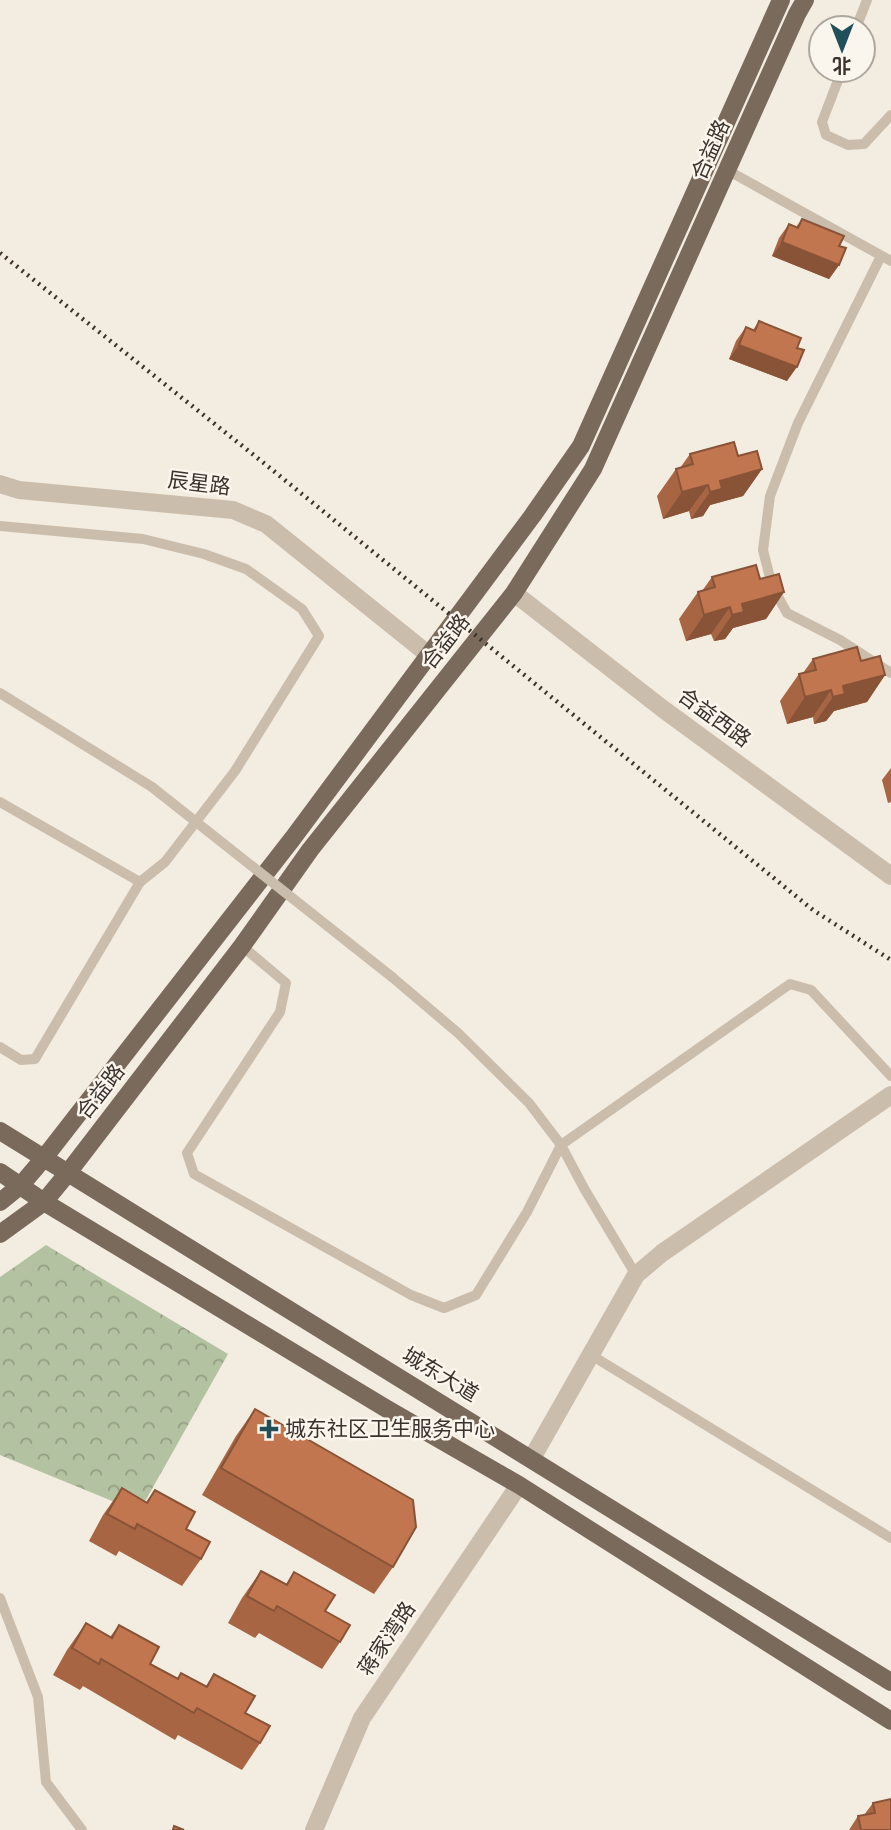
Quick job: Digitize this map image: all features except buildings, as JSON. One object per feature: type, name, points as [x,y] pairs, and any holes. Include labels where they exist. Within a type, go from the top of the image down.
[{"type":"main road","name":"合益路","points":[[0,1202],[21,1185],[44,1158],[293,838],[582,446],[781,0]]},
{"type":"main road","name":"合益路","points":[[0,1234],[44,1202],[67,1174],[242,946],[310,850],[514,593],[593,469],[805,0]]},
{"type":"main road","name":"城东大道","points":[[0,1131],[533,1458],[891,1682]]},
{"type":"main road","points":[[0,1172],[44,1202],[387,1409],[519,1485],[891,1721]]},
{"type":"street","name":"辰星路","points":[[0,484],[19,490],[233,510],[266,524],[429,655]]},
{"type":"street","name":"合益西路","points":[[514,593],[663,709],[887,869]]},
{"type":"street","points":[[533,1458],[636,1275],[662,1253],[891,1096]]},
{"type":"street","name":"蒋家湾路","points":[[314,1830],[362,1718],[519,1485]]},
{"type":"lane","points":[[837,84],[822,122],[826,135],[848,145],[864,144],[891,115]]},
{"type":"lane","points":[[727,170],[886,258],[794,435],[770,496],[762,550],[772,586],[787,613],[840,640],[891,673]]},
{"type":"lane","points":[[0,527],[143,539],[204,554],[246,569],[302,609],[319,636],[235,771],[165,862],[140,882],[35,1059],[21,1060],[0,1047]]},
{"type":"lane","points":[[0,693],[152,787],[458,1032],[530,1103],[561,1145],[636,1275]]},
{"type":"lane","points":[[0,802],[140,882]]},
{"type":"lane","points":[[242,946],[286,982],[280,1012],[187,1153],[194,1174],[411,1295],[444,1308],[476,1295],[527,1212],[561,1145],[790,984],[811,990],[891,1076]]},
{"type":"lane","points":[[591,1355],[891,1538]]},
{"type":"lane","points":[[0,1598],[38,1697],[46,1782],[82,1830]]},
{"type":"green space","points":[[46,1245],[228,1354],[139,1512],[0,1455],[0,1277]]},
{"type":"railway","points":[[0,253],[270,468],[813,910],[891,960]]},
{"type":"place","name":"城东社区卫生服务中心","points":[[269,1429]]}]
